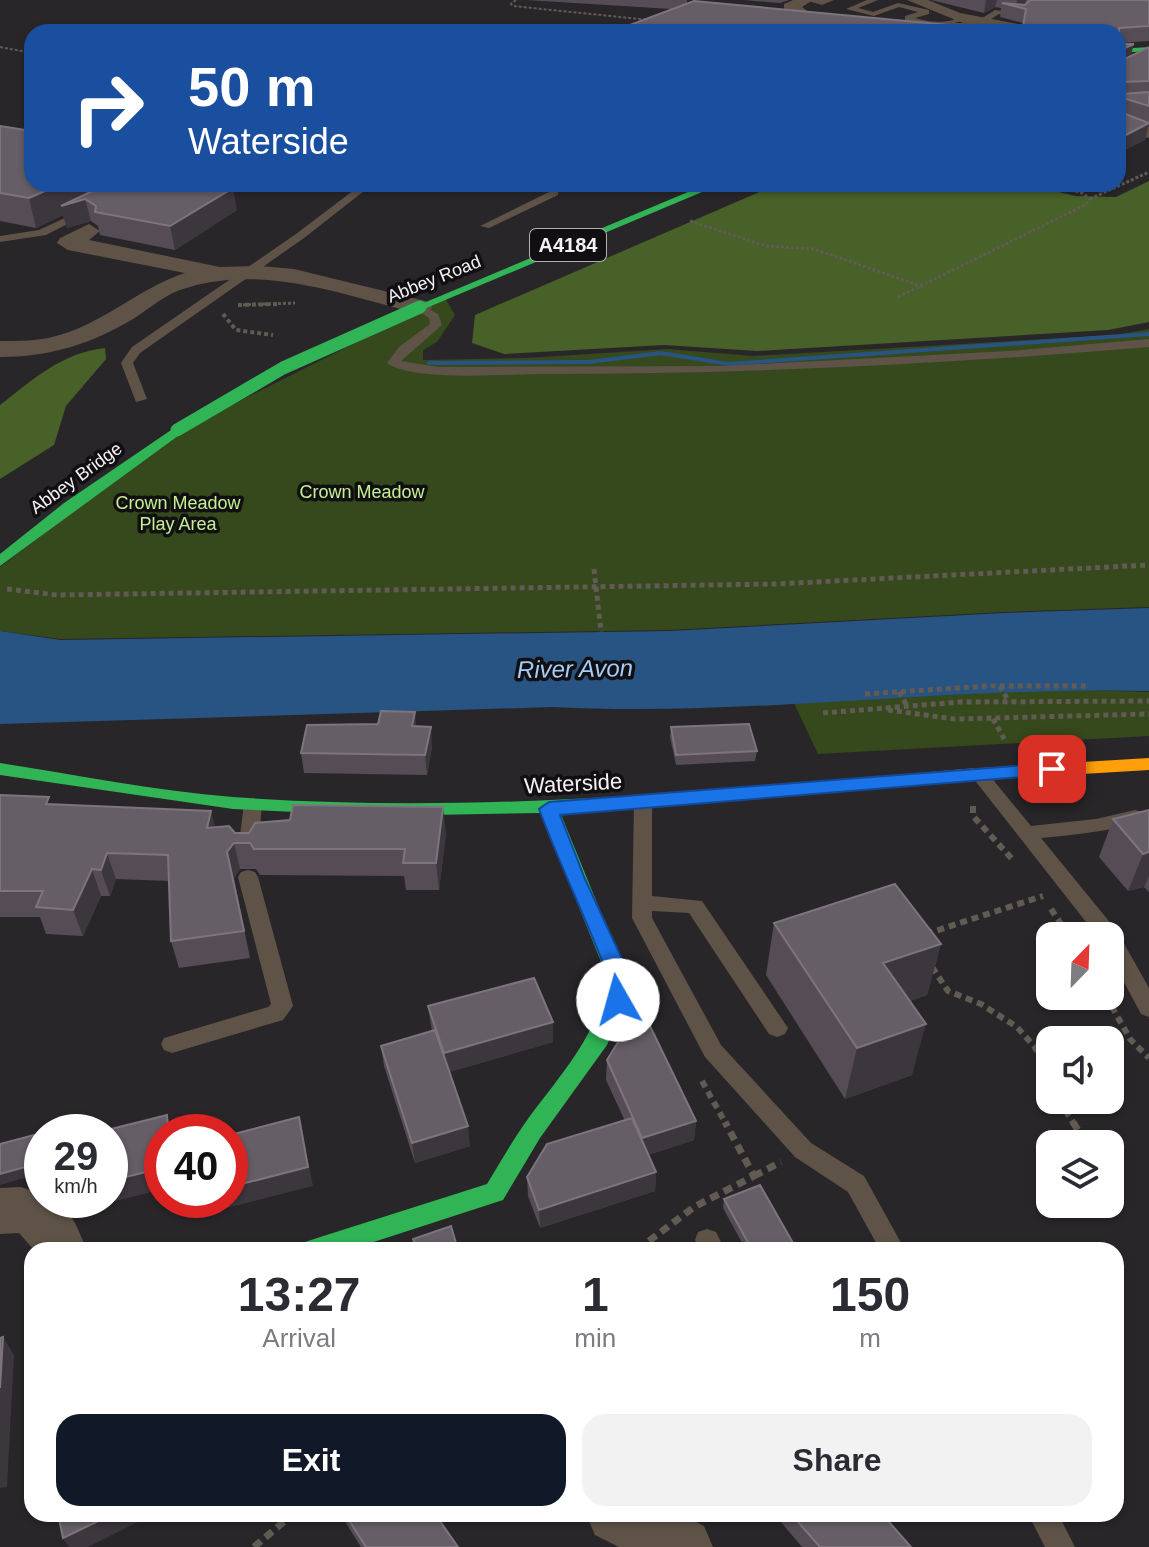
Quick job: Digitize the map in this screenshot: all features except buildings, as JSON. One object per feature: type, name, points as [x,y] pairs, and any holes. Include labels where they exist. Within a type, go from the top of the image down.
[{"type":"main road","points":[[1126,50],[1147,53]]},
{"type":"main road","name":"Abbey Road","points":[[177,430],[283,368],[692,192]]},
{"type":"main road","name":"Abbey Bridge","points":[[0,561],[69,506],[177,430]]},
{"type":"main road","name":"Waterside","points":[[0,769],[253,804],[447,812],[643,803],[979,774],[1149,764]]},
{"type":"main road","points":[[351,1242],[495,1192],[527,1140],[571,1083],[607,1027],[618,1000],[618,979],[549,809]]},
{"type":"street","points":[[915,0],[956,17],[991,24]]},
{"type":"street","points":[[802,5],[915,24]]},
{"type":"street","points":[[1126,124],[1149,132]]},
{"type":"street","points":[[92,220],[68,243],[215,272],[247,272],[362,291],[420,307]]},
{"type":"street","points":[[0,349],[57,346],[84,337],[168,287],[215,272]]},
{"type":"street","points":[[0,1211],[16,1207],[38,1215],[58,1242]]},
{"type":"lane","points":[[802,5],[830,0]]},
{"type":"lane","points":[[874,0],[850,9],[874,14],[898,5],[926,12],[908,18],[922,24]]},
{"type":"lane","points":[[980,22],[998,12],[1017,15],[1024,10]]},
{"type":"lane","points":[[943,24],[958,21],[956,17]]},
{"type":"lane","points":[[141,399],[127,363],[136,350],[209,301],[358,192]]},
{"type":"lane","points":[[485,226],[554,192]]},
{"type":"lane","points":[[0,239],[42,233],[92,220]]},
{"type":"lane","points":[[420,307],[434,316],[436,325],[403,350],[393,363],[438,371],[722,370],[1009,355],[1149,343]]},
{"type":"lane","points":[[979,774],[1098,922]]},
{"type":"lane","points":[[643,803],[642,918],[713,1051],[803,1150],[856,1184],[889,1242]]},
{"type":"lane","points":[[248,851],[253,804]]},
{"type":"lane","points":[[1027,833],[1096,826],[1142,815]]},
{"type":"lane","points":[[172,1044],[275,1014],[282,1006],[248,877]]},
{"type":"lane","points":[[643,903],[695,906],[777,1028]]},
{"type":"lane","points":[[1124,962],[1149,1008]]},
{"type":"lane","points":[[1047,1522],[1061,1547]]},
{"type":"path","points":[[516,0],[511,4],[654,21]]},
{"type":"path","points":[[0,47],[24,52]]},
{"type":"path","points":[[1126,183],[1149,172]]},
{"type":"path","points":[[1079,192],[1090,199]]},
{"type":"path","points":[[898,297],[1085,205],[1105,192]]},
{"type":"path","points":[[655,210],[766,246],[814,249],[921,286]]},
{"type":"path","points":[[279,337],[239,333],[230,329],[222,315],[230,307],[241,305],[305,304]]},
{"type":"path","points":[[3,589],[57,595],[596,589],[776,584],[1149,565]]},
{"type":"path","points":[[594,569],[601,632]]},
{"type":"path","points":[[865,694],[1000,686],[1087,686]]},
{"type":"path","points":[[1000,686],[1009,702]]},
{"type":"path","points":[[899,692],[905,703]]},
{"type":"path","points":[[823,713],[905,703],[1149,701]]},
{"type":"path","points":[[875,708],[955,719],[1149,714]]},
{"type":"path","points":[[914,938],[1043,896]]},
{"type":"path","points":[[931,965],[948,991],[981,1004],[1017,1027],[1036,1050]]},
{"type":"path","points":[[1114,1010],[1130,1039],[1149,1058]]},
{"type":"path","points":[[648,1242],[694,1207],[754,1176],[695,1069]]},
{"type":"path","points":[[254,1547],[284,1522]]},
{"type":"green space","points":[[1149,181],[1149,322],[1108,330],[757,351],[664,345],[504,354],[472,343],[475,315],[759,192],[1058,192],[1076,196],[1116,197]]},
{"type":"green space","name":"Crown Meadow","points":[[445,298],[455,315],[437,342],[423,350],[423,360],[526,358],[667,349],[753,356],[1116,335],[1149,329],[1149,607],[669,630],[60,639],[0,631],[0,567],[180,431]]},
{"type":"green space","points":[[105,348],[106,359],[66,406],[54,445],[0,479],[0,405],[61,361]]},
{"type":"green space","points":[[1058,689],[1149,692],[1149,736],[818,754],[794,703]]},
{"type":"water","name":"River Avon","points":[[1149,608],[1149,691],[1000,693],[702,708],[553,707],[0,724],[0,631],[60,640],[670,631]]},
{"type":"waterway","points":[[429,363],[589,362],[661,353],[728,364],[1149,334]]},
{"type":"traffic: fast","points":[[1126,50],[1149,49]]},
{"type":"traffic: fast","points":[[420,307],[697,192]]},
{"type":"traffic: fast","points":[[177,430],[283,368],[420,307]]},
{"type":"traffic: fast","points":[[0,561],[69,506],[177,430]]},
{"type":"traffic: fast","points":[[0,769],[204,800],[377,809],[592,805],[807,789]]},
{"type":"traffic: fast","points":[[339,1242],[495,1192],[532,1131],[577,1073],[608,1020],[618,979],[549,809]]},
{"type":"traffic: slow","points":[[807,789],[965,775],[1149,764]]},
{"type":"route","points":[[618,1000],[618,979],[613,961],[575,879],[549,809],[1052,769]]},
{"type":"park label","name":"Crown Meadow Play Area","points":[[178,513]]}]
